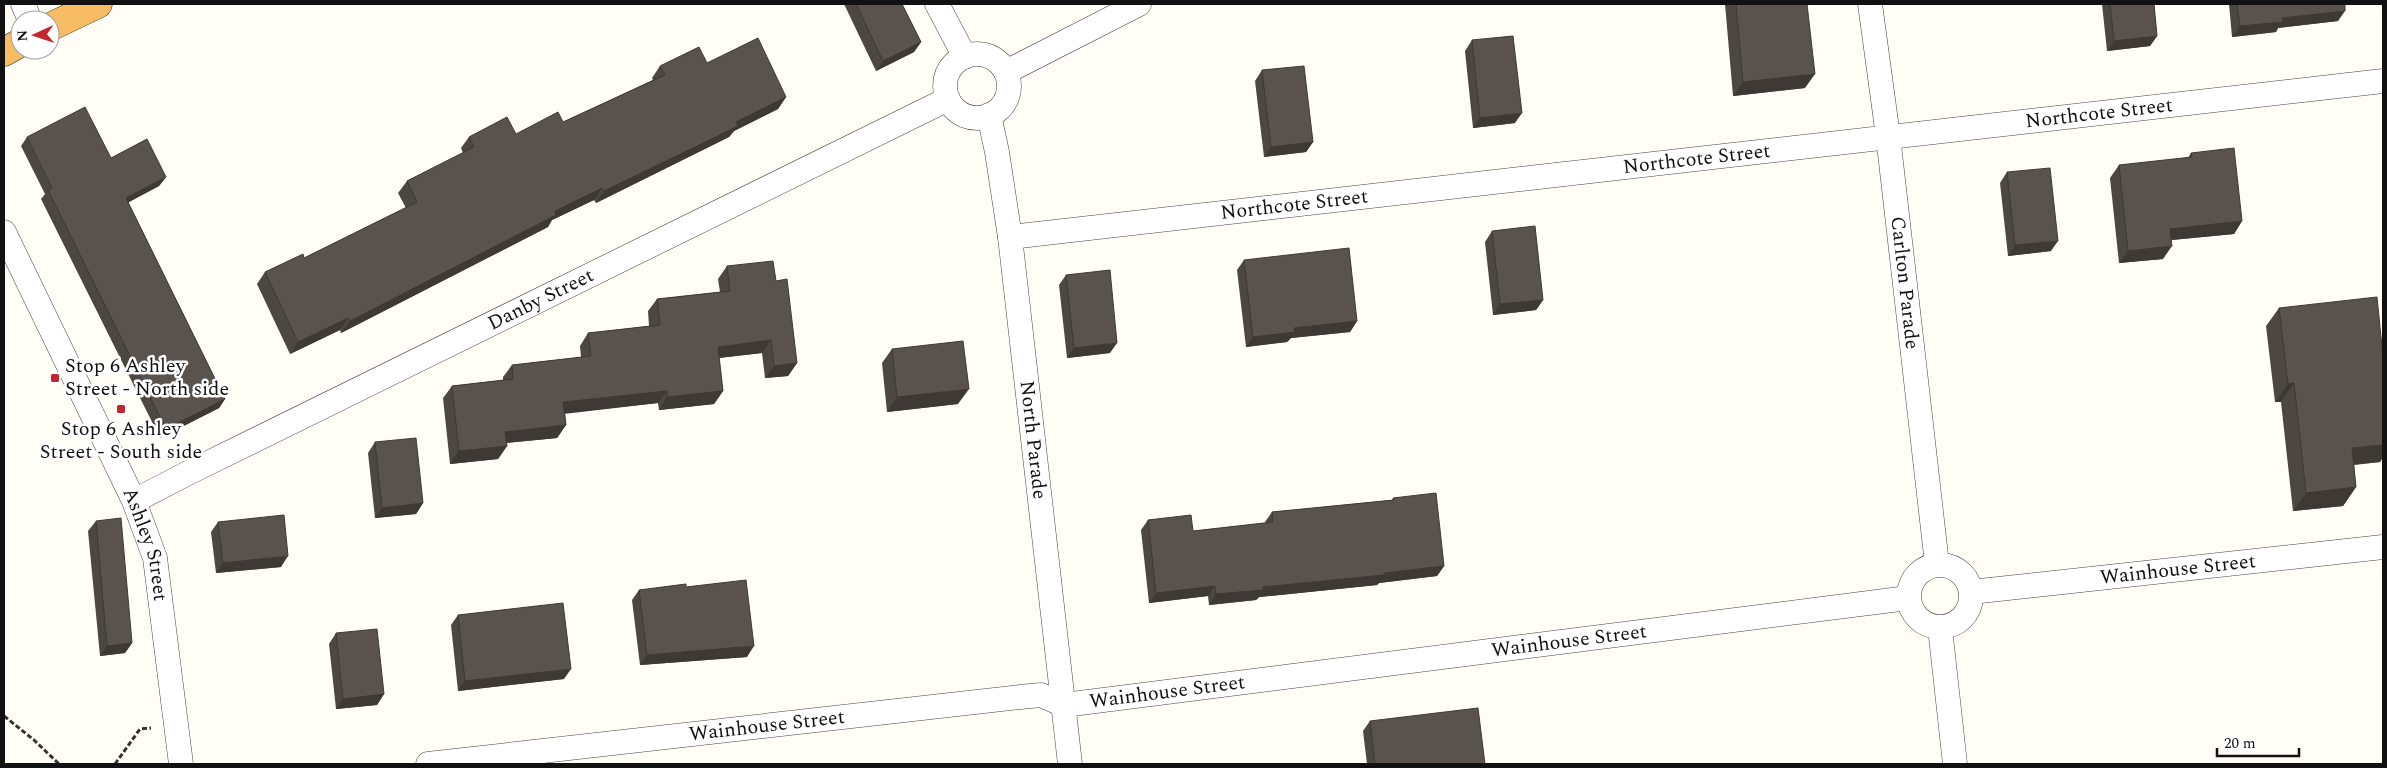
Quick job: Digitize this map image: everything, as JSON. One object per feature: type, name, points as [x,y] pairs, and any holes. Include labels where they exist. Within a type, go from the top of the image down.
[{"type":"highway","points":[[60,23],[98,4]]},
{"type":"street","points":[[937,4],[965,57]]},
{"type":"street","points":[[1006,72],[1139,4]]},
{"type":"street","name":"Carlton Parade","points":[[1870,4],[1888,136],[1936,564]]},
{"type":"street","points":[[980,54],[988,56],[995,60],[1006,72],[1008,94],[1001,107],[989,116],[970,117],[961,113],[948,99],[946,79],[956,62],[965,57],[980,54]]},
{"type":"street","name":"Northcote Street","points":[[1010,237],[2383,81]]},
{"type":"street","name":"Danby Street","points":[[134,501],[948,99]]},
{"type":"street","name":"North Parade","points":[[989,116],[997,152],[1010,237],[1070,764]]},
{"type":"street","name":"Ashley Street","points":[[4,232],[134,501],[155,558],[181,764]]},
{"type":"street","name":"Wainhouse Street","points":[[1971,592],[2383,547]]},
{"type":"street","points":[[1936,564],[1952,566],[1965,577],[1971,592],[1968,609],[1957,623],[1940,628],[1925,624],[1913,613],[1908,598],[1911,582],[1921,570],[1936,564]]},
{"type":"street","name":"Wainhouse Street","points":[[428,764],[1040,695],[1064,705],[1908,598]]},
{"type":"street","points":[[1940,628],[1955,764]]},
{"type":"path","points":[[4,716],[34,740],[59,764]]},
{"type":"path","points":[[115,764],[140,729],[176,724]]},
{"type":"building","points":[[856,4],[902,4],[921,42],[883,61]]},
{"type":"building","points":[[1736,4],[1807,4],[1815,74],[1743,82]]},
{"type":"building","points":[[2110,4],[2154,4],[2157,36],[2114,41]]},
{"type":"building","points":[[2237,4],[2345,4],[2345,11],[2282,18],[2283,22],[2240,26]]},
{"type":"building","points":[[1513,36],[1522,113],[1480,118],[1472,40]]},
{"type":"building","points":[[758,38],[786,97],[736,122],[738,126],[604,191],[602,188],[555,211],[556,215],[350,321],[348,318],[298,342],[265,272],[303,254],[304,258],[417,202],[407,181],[474,147],[469,137],[507,117],[516,134],[558,112],[563,122],[665,75],[660,66],[699,47],[707,63]]},
{"type":"building","points":[[1304,66],[1313,142],[1271,147],[1262,70]]},
{"type":"building","points":[[85,107],[111,158],[147,139],[166,177],[126,198],[225,399],[166,429],[48,190],[52,188],[27,137]]},
{"type":"building","points":[[2234,148],[2242,221],[2170,229],[2172,246],[2128,251],[2119,165],[2192,157],[2191,153]]},
{"type":"building","points":[[2050,168],[2058,241],[2015,245],[2007,172]]},
{"type":"building","points":[[1535,226],[1543,300],[1500,304],[1492,231]]},
{"type":"building","points":[[1349,248],[1357,321],[1294,328],[1295,332],[1253,337],[1244,260]]},
{"type":"building","points":[[773,261],[776,281],[787,279],[797,363],[774,366],[771,340],[718,347],[723,391],[667,397],[667,391],[563,402],[566,425],[505,432],[507,446],[459,451],[452,386],[513,379],[512,365],[591,356],[588,333],[660,325],[657,299],[730,291],[727,266]]},
{"type":"building","points":[[1110,270],[1117,343],[1074,348],[1066,275]]},
{"type":"building","points":[[2377,297],[2383,357],[2383,445],[2352,448],[2356,487],[2306,493],[2294,383],[2288,384],[2279,308]]},
{"type":"building","points":[[963,341],[969,389],[897,397],[892,349]]},
{"type":"building","points":[[416,438],[423,503],[382,508],[375,442]]},
{"type":"building","points":[[1436,493],[1444,566],[1384,573],[1384,575],[1263,587],[1263,590],[1216,594],[1215,586],[1156,593],[1148,520],[1191,515],[1193,531],[1273,522],[1272,512],[1394,500],[1393,498]]},
{"type":"building","points":[[284,515],[288,556],[223,563],[218,522]]},
{"type":"building","points":[[121,518],[132,643],[107,646],[96,521]]},
{"type":"building","points":[[746,580],[754,646],[647,655],[639,590],[686,584],[686,587]]},
{"type":"building","points":[[563,603],[571,669],[465,681],[458,615]]},
{"type":"building","points":[[377,629],[384,694],[343,699],[336,633]]},
{"type":"building","points":[[1478,708],[1485,764],[1375,764],[1370,721]]},
{"type":"place","name":"Stop 6 Ashley Street - North side","points":[[55,378]]},
{"type":"place","name":"Stop 6 Ashley Street - South side","points":[[121,409]]}]
